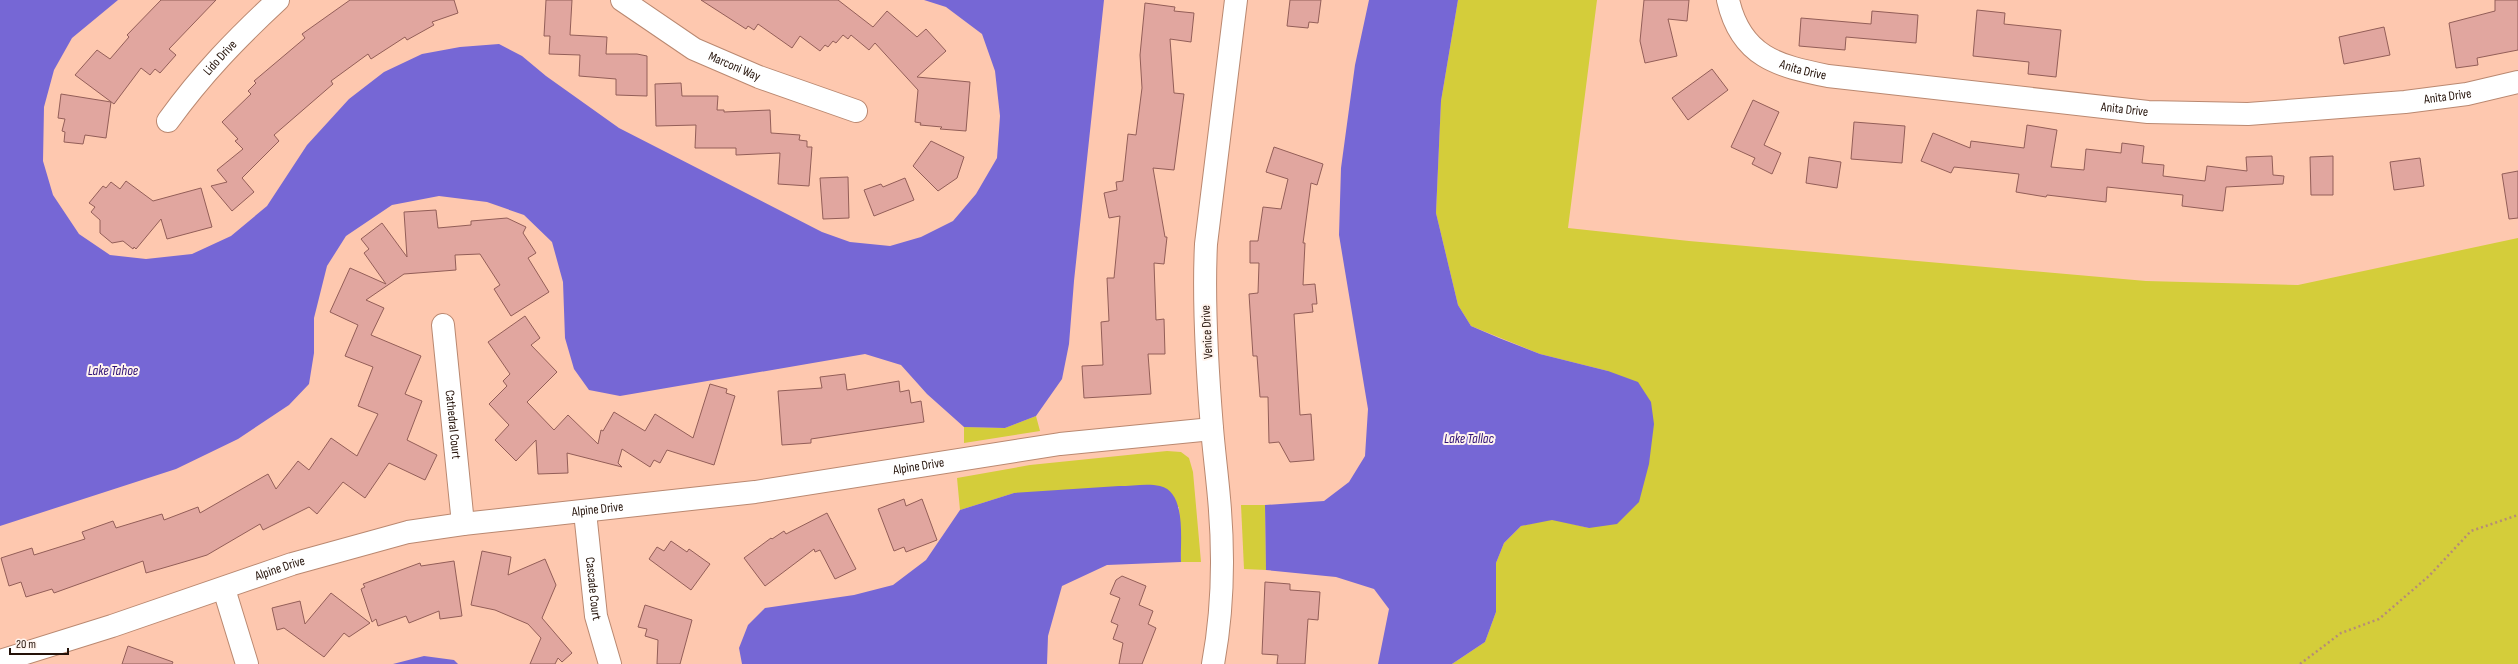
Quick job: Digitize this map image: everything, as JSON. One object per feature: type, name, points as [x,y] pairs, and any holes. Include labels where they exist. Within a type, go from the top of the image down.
[{"type":"street","name":"Lido Drive","points":[[168,121],[194,86],[232,42],[278,0]]},
{"type":"street","name":"Marconi Way","points":[[622,0],[694,49],[759,77],[856,111]]},
{"type":"street","name":"Venice Drive","points":[[1213,664],[1218,636],[1221,555],[1220,499],[1212,429],[1204,278],[1206,244],[1236,0]]},
{"type":"street","name":"Anita Drive","points":[[1728,0],[1732,14],[1743,36],[1756,50],[1772,61],[1797,70],[1828,76],[2148,112],[2248,114],[2405,102],[2467,94],[2518,82]]},
{"type":"street","name":"Cathedral Court","points":[[443,325],[463,524]]},
{"type":"street","name":"Alpine Drive","points":[[0,661],[224,589],[292,564],[359,544],[408,532],[463,524],[584,512],[754,492],[1060,444],[1212,429]]},
{"type":"street","name":"Cascade Court","points":[[584,512],[596,616],[610,664]]},
{"type":"street","points":[[224,589],[247,664]]},
{"type":"path","points":[[2300,664],[2341,633],[2379,619],[2429,576],[2471,531],[2518,515]]},
{"type":"shaded area","points":[[1458,0],[1597,0],[1568,228],[1689,241],[2146,281],[2298,285],[2518,238],[2518,664],[1452,664],[1485,642],[1496,612],[1496,563],[1504,543],[1521,526],[1552,519],[1589,528],[1608,371],[1540,354],[1471,326],[1458,305],[1436,213],[1441,101]]},
{"type":"shaded area","points":[[1036,416],[1040,431],[964,443],[964,427],[1005,428]]},
{"type":"shaded area","points":[[1167,451],[1181,452],[1189,458],[1193,472],[1201,562],[1181,562],[1179,507],[1014,493],[960,510],[957,478],[1030,465]]},
{"type":"shaded area","points":[[1241,505],[1265,505],[1266,570],[1244,569]]},
{"type":"water","name":"Lake Tahoe","points":[[0,0],[118,0],[72,38],[54,70],[44,107],[43,161],[53,195],[79,234],[110,255],[146,259],[192,254],[231,236],[267,206],[307,145],[349,99],[384,72],[422,54],[460,47],[499,44],[522,56],[546,76],[619,128],[822,232],[850,242],[890,246],[921,237],[953,221],[976,194],[997,158],[1000,116],[995,71],[982,34],[946,7],[924,0],[1104,0],[1074,281],[1069,344],[1062,379],[1036,416],[1005,428],[964,427],[927,394],[901,365],[865,354],[620,396],[589,390],[574,369],[565,338],[563,282],[552,242],[524,215],[487,202],[439,196],[392,205],[346,236],[327,266],[314,318],[314,353],[309,384],[289,405],[238,439],[176,469],[0,526]]},
{"type":"water","name":"Lake Tallac","points":[[1369,0],[1458,0],[1441,101],[1436,213],[1458,305],[1471,326],[1540,354],[1608,371],[1638,382],[1651,402],[1654,424],[1649,464],[1639,502],[1617,524],[1589,528],[1552,520],[1521,526],[1504,543],[1496,563],[1496,612],[1485,642],[1452,664],[1378,664],[1389,609],[1374,589],[1336,577],[1266,570],[1265,505],[1324,501],[1349,482],[1365,456],[1368,409],[1339,235],[1341,168],[1355,65]]},
{"type":"water","points":[[1155,485],[1169,490],[1175,497],[1180,518],[1181,562],[1107,565],[1062,586],[1048,636],[1047,664],[742,664],[739,648],[748,625],[765,608],[854,595],[893,585],[926,560],[960,510],[1014,493]]},
{"type":"water","points":[[424,656],[454,660],[458,664],[393,664]]},
{"type":"building","points":[[161,0],[216,0],[169,49],[176,55],[160,73],[155,69],[150,75],[141,68],[114,104],[75,75],[97,50],[110,59],[129,37],[127,35]]},
{"type":"building","points":[[350,0],[454,0],[458,13],[432,22],[434,25],[407,40],[405,37],[371,59],[368,54],[331,81],[333,84],[274,135],[279,141],[242,178],[254,192],[232,211],[211,186],[227,182],[217,170],[243,149],[235,141],[238,139],[222,122],[251,94],[248,91],[256,83],[254,81],[305,38],[302,34]]},
{"type":"building","points":[[546,0],[572,0],[570,35],[607,37],[606,54],[637,54],[647,56],[647,96],[616,95],[616,79],[579,76],[580,55],[549,54],[550,36],[544,36]]},
{"type":"building","points":[[701,0],[838,0],[873,27],[887,11],[917,37],[926,29],[946,51],[917,77],[970,82],[966,131],[940,129],[942,127],[920,125],[921,123],[915,122],[918,90],[875,43],[869,50],[851,35],[848,39],[843,35],[836,43],[833,41],[828,47],[825,45],[820,51],[800,36],[792,48],[758,24],[754,30],[748,26],[746,29]]},
{"type":"building","points":[[1290,0],[1321,0],[1318,23],[1309,22],[1308,28],[1287,26]]},
{"type":"building","points":[[1644,0],[1689,0],[1687,21],[1668,19],[1677,56],[1645,63],[1640,41]]},
{"type":"building","points":[[2495,0],[2518,0],[2518,50],[2477,58],[2478,65],[2456,68],[2449,23],[2495,11]]},
{"type":"building","points":[[1145,3],[1175,7],[1174,11],[1194,13],[1191,42],[1170,39],[1174,93],[1184,94],[1174,170],[1153,168],[1165,237],[1167,237],[1164,264],[1154,263],[1156,320],[1164,319],[1165,354],[1148,354],[1151,394],[1084,398],[1082,366],[1103,365],[1101,322],[1109,321],[1107,278],[1114,278],[1120,216],[1109,218],[1104,193],[1117,190],[1116,182],[1123,181],[1128,134],[1136,135],[1142,88],[1140,55]]},
{"type":"building","points":[[1977,10],[2005,13],[2004,24],[2061,30],[2056,77],[2028,74],[2029,62],[1973,56]]},
{"type":"building","points":[[1872,11],[1918,15],[1916,43],[1846,37],[1845,50],[1799,46],[1801,18],[1871,24]]},
{"type":"building","points":[[2384,27],[2390,55],[2344,64],[2339,37]]},
{"type":"building","points":[[1712,69],[1728,90],[1688,120],[1672,98]]},
{"type":"building","points":[[681,83],[682,96],[718,96],[717,110],[724,110],[724,112],[770,110],[771,133],[800,135],[799,140],[807,141],[807,147],[812,147],[809,186],[778,184],[780,153],[736,155],[736,148],[695,148],[696,125],[656,126],[655,84]]},
{"type":"building","points":[[61,94],[111,102],[106,138],[85,135],[83,144],[64,142],[65,132],[62,131],[65,119],[58,118]]},
{"type":"building","points":[[1753,100],[1779,112],[1764,145],[1781,153],[1772,174],[1752,164],[1755,158],[1731,147]]},
{"type":"building","points":[[1854,122],[1905,126],[1902,163],[1851,159]]},
{"type":"building","points":[[2027,125],[2057,130],[2051,167],[2084,170],[2086,149],[2121,153],[2122,143],[2144,146],[2142,163],[2164,165],[2163,176],[2205,181],[2207,166],[2247,171],[2246,157],[2272,156],[2273,175],[2284,176],[2283,184],[2226,187],[2223,211],[2182,206],[2183,195],[2107,187],[2106,202],[2047,195],[2046,197],[2016,192],[2019,174],[1954,167],[1951,173],[1921,161],[1933,133],[1970,148],[1971,141],[2024,148]]},
{"type":"building","points":[[931,141],[964,157],[957,178],[938,191],[913,166]]},
{"type":"building","points":[[1274,147],[1323,164],[1317,185],[1311,183],[1303,243],[1305,243],[1303,285],[1315,284],[1317,304],[1312,304],[1313,312],[1294,314],[1300,415],[1311,414],[1314,460],[1290,462],[1279,442],[1269,443],[1268,397],[1260,397],[1257,356],[1253,356],[1249,294],[1258,293],[1259,263],[1250,263],[1250,241],[1258,241],[1263,207],[1281,209],[1288,179],[1266,172]]},
{"type":"building","points":[[2333,156],[2333,195],[2311,195],[2310,157]]},
{"type":"building","points":[[1809,157],[1841,162],[1837,188],[1806,183]]},
{"type":"building","points":[[2420,158],[2424,186],[2394,190],[2390,162]]},
{"type":"building","points":[[2518,171],[2518,218],[2509,219],[2502,174]]},
{"type":"building","points":[[848,177],[849,218],[823,219],[820,178]]},
{"type":"building","points":[[905,178],[914,200],[874,216],[864,190],[881,184],[883,187]]},
{"type":"building","points":[[126,181],[153,201],[201,188],[212,227],[167,239],[161,219],[136,249],[134,247],[133,249],[123,241],[112,243],[100,233],[100,220],[91,212],[95,207],[89,203],[103,186],[106,188],[111,182],[120,189]]},
{"type":"building","points":[[436,210],[438,228],[471,225],[471,221],[507,218],[526,227],[523,233],[536,253],[528,258],[549,292],[511,316],[494,289],[500,285],[480,254],[455,255],[456,270],[404,274],[366,300],[384,308],[371,335],[421,356],[405,394],[422,401],[407,440],[437,455],[425,480],[389,463],[365,498],[343,482],[317,514],[309,507],[263,530],[260,524],[207,555],[146,573],[143,561],[54,593],[52,589],[26,597],[21,582],[9,586],[1,558],[32,548],[34,555],[85,539],[82,532],[113,521],[116,528],[162,514],[164,520],[198,507],[200,513],[268,474],[276,489],[298,461],[309,470],[331,438],[357,456],[378,414],[358,406],[373,367],[345,356],[358,325],[330,312],[350,268],[386,284],[364,253],[369,249],[361,239],[382,223],[407,257],[404,212]]},
{"type":"building","points":[[525,316],[540,338],[531,345],[557,372],[527,402],[554,430],[568,415],[598,444],[601,430],[603,431],[614,412],[645,431],[655,414],[693,438],[710,384],[727,389],[726,393],[735,396],[714,465],[667,450],[660,463],[654,460],[650,467],[622,449],[618,463],[622,467],[567,453],[568,473],[538,474],[536,440],[516,461],[495,440],[509,425],[489,404],[507,386],[503,381],[510,374],[488,342]]},
{"type":"building","points":[[845,374],[847,390],[899,381],[900,392],[909,390],[911,403],[921,401],[924,422],[811,439],[811,443],[782,445],[778,391],[822,388],[820,377]]},
{"type":"building","points":[[904,499],[906,506],[922,499],[937,540],[906,552],[904,547],[894,551],[878,509]]},
{"type":"building","points":[[827,513],[856,569],[835,579],[820,550],[815,552],[814,549],[765,586],[744,558],[771,538],[772,539],[784,531],[786,534]]},
{"type":"building","points":[[671,541],[687,552],[689,549],[710,564],[691,590],[649,559],[657,547],[664,551]]},
{"type":"building","points":[[482,551],[511,557],[508,575],[545,559],[556,585],[542,618],[572,653],[562,662],[558,658],[555,664],[530,664],[541,638],[528,624],[495,610],[471,605]]},
{"type":"building","points":[[454,561],[462,616],[440,619],[439,611],[409,623],[406,616],[378,626],[376,619],[372,622],[361,589],[365,587],[363,584],[420,563],[421,566]]},
{"type":"building","points":[[1122,576],[1146,586],[1139,605],[1153,611],[1148,624],[1156,628],[1142,664],[1119,664],[1123,643],[1113,639],[1118,625],[1111,622],[1120,598],[1110,594],[1116,580]]},
{"type":"building","points":[[1265,582],[1290,584],[1290,590],[1320,592],[1318,620],[1308,619],[1305,664],[1277,664],[1278,655],[1262,654]]},
{"type":"building","points":[[331,593],[370,623],[349,637],[344,633],[324,657],[284,628],[277,630],[272,608],[300,601],[305,624]]},
{"type":"building","points":[[645,605],[692,620],[680,664],[657,664],[658,640],[645,636],[647,629],[638,627]]},
{"type":"building","points":[[128,646],[173,662],[172,664],[122,664]]}]
